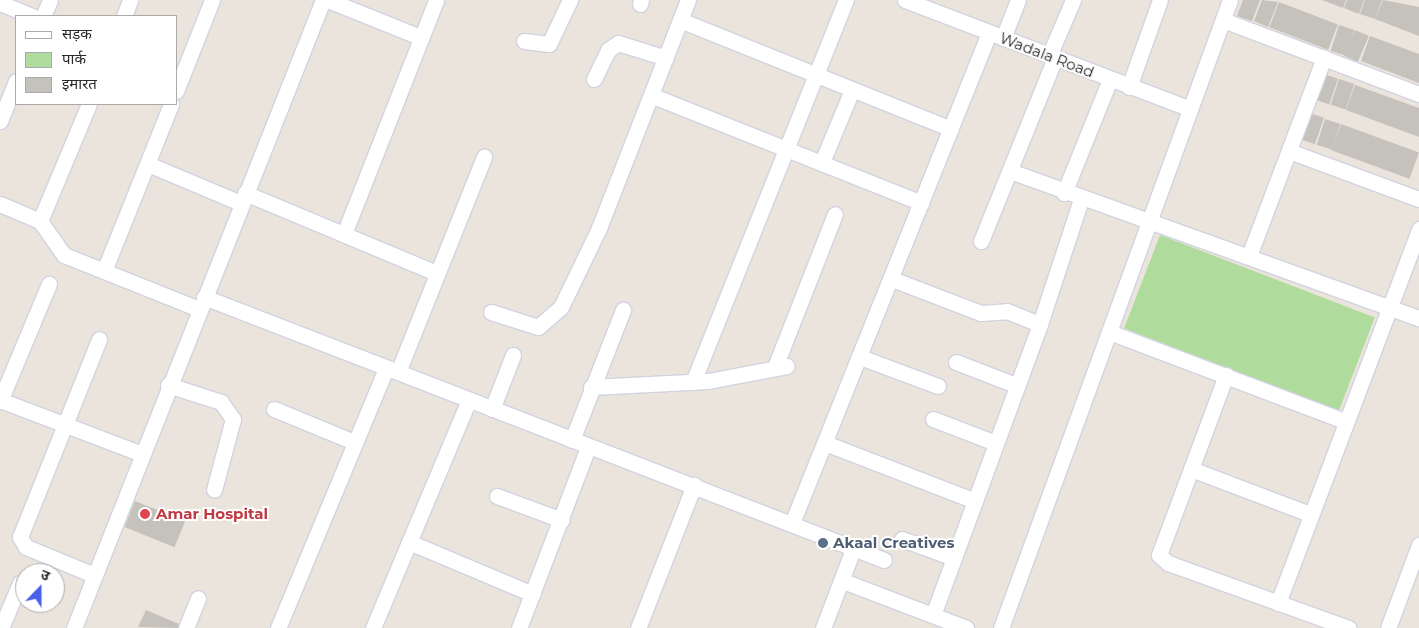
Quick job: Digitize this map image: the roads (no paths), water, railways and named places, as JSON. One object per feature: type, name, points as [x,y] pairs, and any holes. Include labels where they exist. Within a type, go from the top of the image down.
[{"type":"street","points":[[44,15],[50,0]]},
{"type":"street","points":[[124,15],[130,0]]},
{"type":"street","points":[[178,86],[212,0]]},
{"type":"street","points":[[74,628],[168,385],[323,0]]},
{"type":"street","points":[[328,0],[420,38]]},
{"type":"street","points":[[344,234],[436,0]]},
{"type":"street","points":[[524,41],[549,44],[570,0]]},
{"type":"street","points":[[491,312],[529,328],[538,328],[556,315],[599,228],[688,0]]},
{"type":"street","points":[[693,382],[846,0]]},
{"type":"street","name":"Wadala Road","points":[[904,0],[1190,109]]},
{"type":"street","points":[[792,522],[892,279],[951,129],[996,35],[1018,0]]},
{"type":"street","points":[[982,241],[1073,0]]},
{"type":"street","points":[[1129,86],[1160,0]]},
{"type":"street","points":[[1001,628],[1230,0]]},
{"type":"street","points":[[0,3],[30,15]]},
{"type":"street","points":[[680,20],[951,129]]},
{"type":"street","points":[[1223,20],[1419,94]]},
{"type":"street","points":[[594,79],[608,50],[618,43],[666,58]]},
{"type":"street","points":[[1249,256],[1324,58]]},
{"type":"street","points":[[1064,193],[1110,79]]},
{"type":"street","points":[[0,121],[15,84]]},
{"type":"street","points":[[822,162],[852,90]]},
{"type":"street","points":[[652,96],[788,148],[922,203]]},
{"type":"street","points":[[40,221],[89,105]]},
{"type":"street","points":[[104,271],[171,105]]},
{"type":"street","points":[[1289,151],[1419,199]]},
{"type":"street","points":[[278,628],[354,442],[392,370],[436,273],[484,157]]},
{"type":"street","points":[[148,164],[344,234],[436,273]]},
{"type":"street","points":[[1010,170],[1064,193],[1249,256],[1419,318]]},
{"type":"street","points":[[932,615],[1018,386],[1081,199]]},
{"type":"street","points":[[0,204],[40,221],[58,250],[104,271],[392,370],[588,447],[792,522],[884,560]]},
{"type":"street","points":[[591,387],[693,382],[781,367],[835,214]]},
{"type":"street","points":[[1278,602],[1344,421],[1391,308],[1419,230]]},
{"type":"street","points":[[892,279],[981,313],[1007,312],[1040,324]]},
{"type":"street","points":[[49,284],[0,401],[142,454]]},
{"type":"street","points":[[572,440],[591,387],[623,310]]},
{"type":"street","points":[[1109,332],[1344,421]]},
{"type":"street","points":[[94,575],[26,547],[20,537],[99,339]]},
{"type":"street","points":[[492,409],[512,355]]},
{"type":"street","points":[[860,357],[938,386]]},
{"type":"street","points":[[956,362],[1018,386]]},
{"type":"street","points":[[1226,375],[1191,469],[1160,542],[1162,560],[1350,628]]},
{"type":"street","points":[[168,385],[222,402],[233,419],[214,490]]},
{"type":"street","points":[[375,627],[469,400]]},
{"type":"street","points":[[274,409],[354,442]]},
{"type":"street","points":[[933,419],[996,444]]},
{"type":"street","points":[[825,443],[975,502]]},
{"type":"street","points":[[520,628],[588,447]]},
{"type":"street","points":[[1191,469],[1310,514]]},
{"type":"street","points":[[638,628],[694,485]]},
{"type":"street","points":[[497,496],[562,520]]},
{"type":"street","points":[[902,539],[954,558]]},
{"type":"street","points":[[409,542],[533,594]]},
{"type":"street","points":[[1388,628],[1419,545]]},
{"type":"street","points":[[823,628],[854,548]]},
{"type":"street","points":[[842,581],[966,628]]},
{"type":"street","points":[[1,628],[15,595]]},
{"type":"street","points":[[186,628],[198,598]]},
{"type":"place","name":"Amar Hospital","points":[[145,514]]},
{"type":"place","name":"Akaal Creatives","points":[[823,543]]}]
